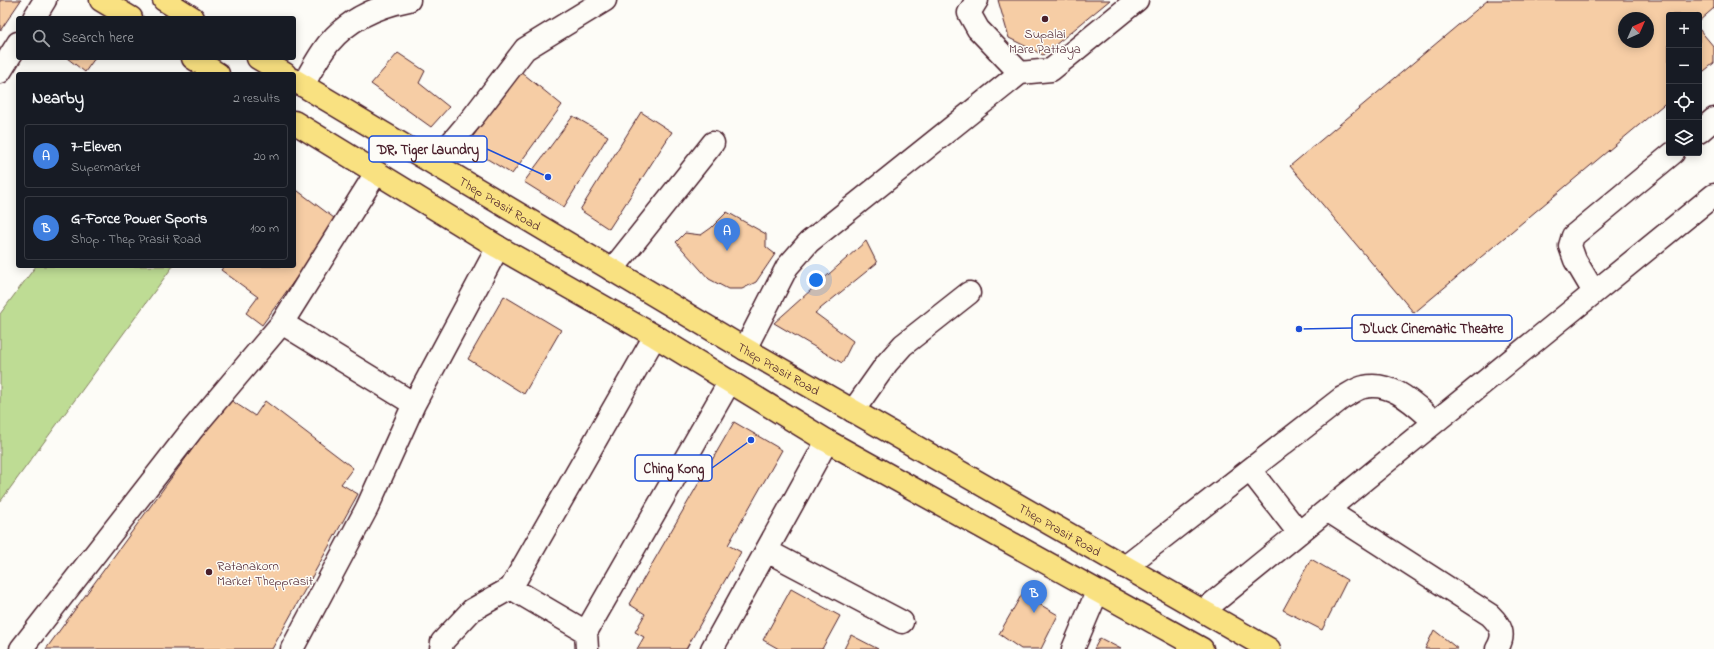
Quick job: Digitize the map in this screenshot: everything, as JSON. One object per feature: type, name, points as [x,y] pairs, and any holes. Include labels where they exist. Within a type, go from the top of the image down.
[{"type":"main road","points":[[101,0],[128,16]]},
{"type":"main road","points":[[164,0],[190,16]]},
{"type":"main road","points":[[196,60],[215,72]]},
{"type":"main road","name":"Thep Prasit Road","points":[[261,60],[281,72]]},
{"type":"main road","name":"Thep Prasit Road","points":[[296,81],[745,349],[1269,649]]},
{"type":"main road","points":[[296,123],[498,247],[655,336],[730,381],[827,442],[1202,649]]},
{"type":"street","points":[[35,16],[45,0]]},
{"type":"street","points":[[296,78],[329,43],[355,19],[390,4],[409,0]]},
{"type":"street","points":[[434,163],[473,117],[525,49],[605,0]]},
{"type":"street","points":[[977,0],[969,13],[978,29],[1020,73]]},
{"type":"street","points":[[745,349],[787,267],[809,242],[1020,73],[1051,70],[1137,0]]},
{"type":"street","points":[[0,72],[16,46]]},
{"type":"street","points":[[1702,129],[1714,119]]},
{"type":"street","points":[[612,270],[713,143]]},
{"type":"street","points":[[1594,292],[1575,260],[1570,246],[1574,236],[1669,156]]},
{"type":"street","points":[[21,649],[191,431],[282,323],[376,173]]},
{"type":"street","points":[[1203,611],[1714,195]]},
{"type":"street","points":[[292,649],[367,508],[414,404],[498,247]]},
{"type":"street","points":[[853,410],[887,363],[903,345],[969,293]]},
{"type":"street","points":[[282,323],[414,404]]},
{"type":"street","points":[[442,649],[442,642],[472,610],[511,588],[655,336]]},
{"type":"street","points":[[511,588],[586,640],[730,381]]},
{"type":"street","points":[[1125,567],[1342,398],[1363,387],[1382,386],[1401,394],[1435,422]]},
{"type":"street","points":[[712,649],[827,442]]},
{"type":"street","points":[[1250,470],[1299,533]]},
{"type":"street","points":[[1327,510],[1490,615],[1499,624],[1502,632],[1500,644],[1497,649]]},
{"type":"street","points":[[767,551],[902,622]]},
{"type":"street","points":[[1073,649],[1097,592]]},
{"type":"green space","points":[[34,268],[172,268],[0,502],[0,314]]},
{"type":"building","points":[[0,0],[21,0],[0,31]]},
{"type":"building","name":"Supalai Mare Pattaya","points":[[998,0],[1110,0],[1043,55],[1009,38]]},
{"type":"building","points":[[1488,0],[1714,0],[1714,8],[1702,18],[1702,12],[1666,12],[1666,103],[1414,313],[1290,166]]},
{"type":"building","points":[[1702,33],[1714,47],[1714,63],[1702,73]]},
{"type":"building","points":[[398,53],[425,71],[419,83],[449,107],[431,127],[371,84]]},
{"type":"building","points":[[70,60],[94,60],[85,72]]},
{"type":"building","points":[[520,71],[562,105],[512,174],[466,146]]},
{"type":"building","points":[[641,112],[672,132],[609,229],[580,210]]},
{"type":"building","points":[[573,116],[608,136],[564,207],[524,182]]},
{"type":"building","points":[[296,190],[342,224],[305,266],[262,325],[246,313],[258,297],[221,270],[222,268],[296,268]]},
{"type":"building","points":[[727,212],[766,234],[766,247],[775,254],[756,282],[742,289],[728,289],[709,279],[676,242],[685,233],[701,235],[711,228]]},
{"type":"building","points":[[866,241],[877,263],[815,313],[853,341],[842,363],[774,323]]},
{"type":"building","points":[[504,296],[561,330],[524,394],[468,359]]},
{"type":"building","name":"Ratanakorn Market Thepprasit","points":[[229,399],[255,416],[265,401],[353,468],[341,484],[358,494],[272,649],[46,649]]},
{"type":"building","points":[[734,422],[782,450],[728,545],[741,552],[686,649],[637,649],[644,637],[635,632],[645,614],[629,604]]},
{"type":"building","points":[[1311,559],[1347,580],[1322,630],[1283,610]]},
{"type":"building","points":[[791,589],[840,616],[822,649],[779,649],[763,640]]},
{"type":"building","points":[[1022,594],[1058,615],[1041,649],[1021,649],[999,634]]},
{"type":"building","points":[[1434,630],[1458,649],[1425,649]]},
{"type":"building","points":[[851,635],[878,649],[844,649]]},
{"type":"building","points":[[1100,638],[1121,649],[1094,649]]},
{"type":"place","name":"Supalai Mare Pattaya","points":[[1045,19]]},
{"type":"place","name":"DR. Tiger Laundry","points":[[548,177]]},
{"type":"place","name":"7-Eleven","points":[[727,251]]},
{"type":"place","name":"D'Luck Cinematic Theatre","points":[[1299,329]]},
{"type":"place","name":"Ching Kong","points":[[751,440]]},
{"type":"place","name":"Ratanakorn Market Thepprasit","points":[[209,572]]},
{"type":"place","name":"G-Force Power Sports","points":[[1034,613]]}]
